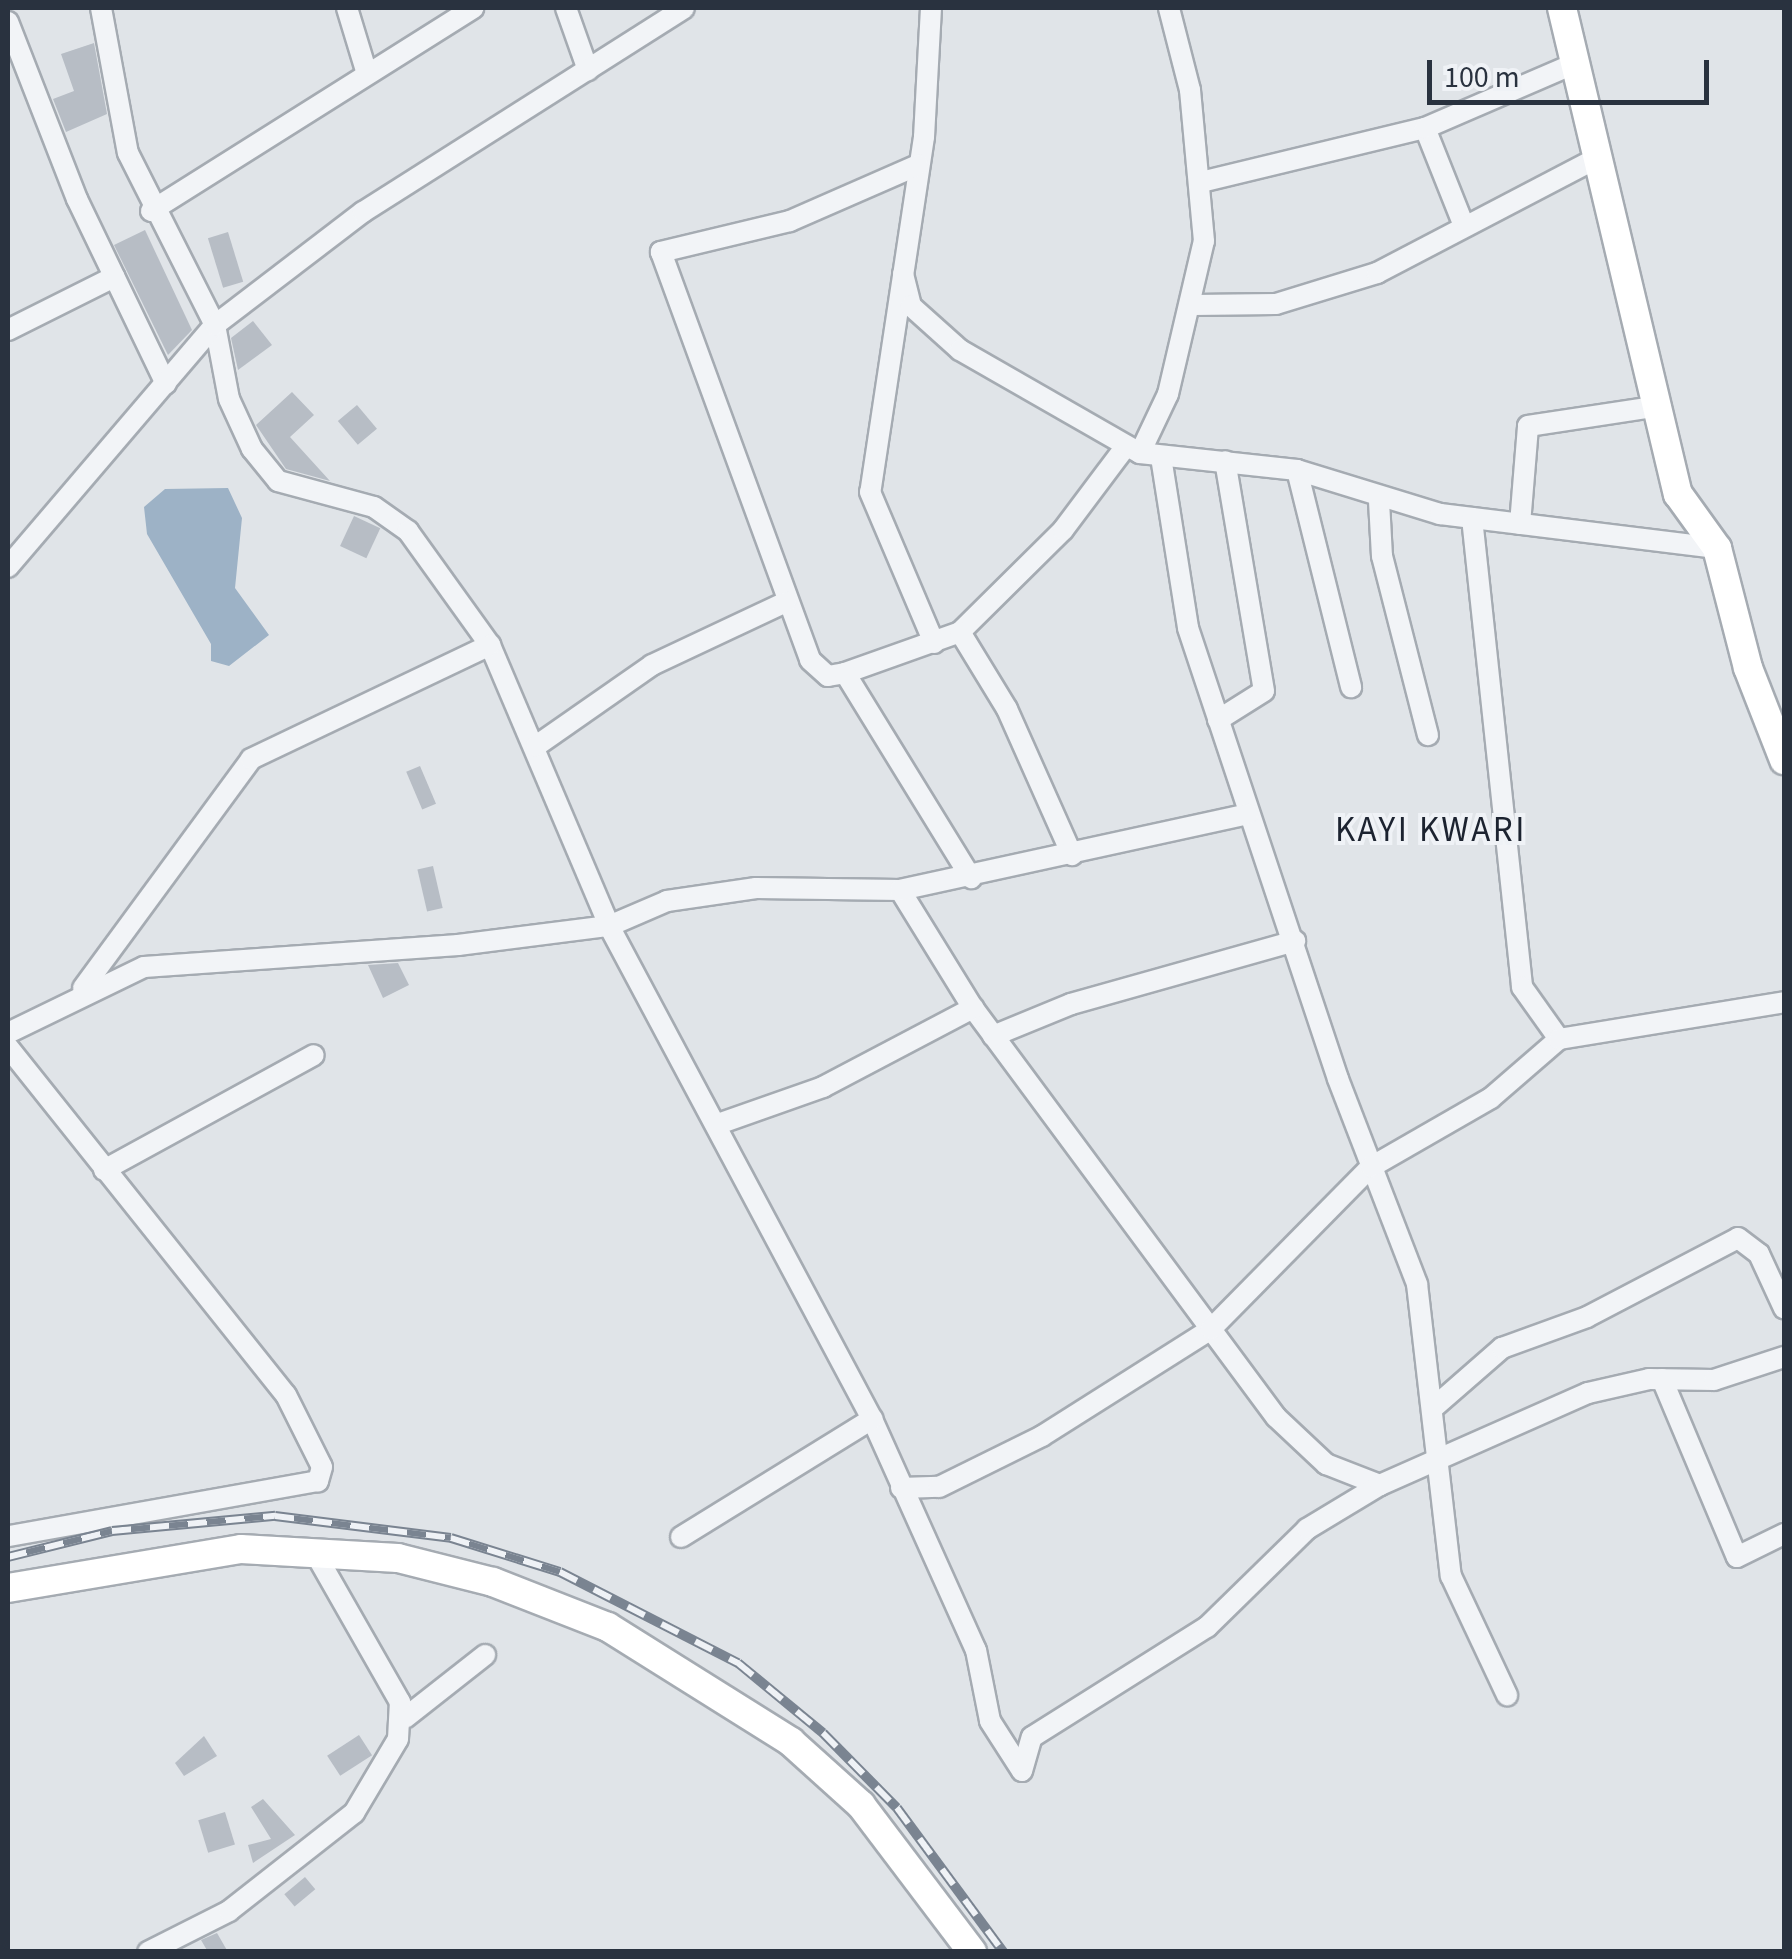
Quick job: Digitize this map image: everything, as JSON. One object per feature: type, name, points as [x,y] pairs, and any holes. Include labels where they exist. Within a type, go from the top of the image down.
[{"type":"street","points":[[101,8],[128,153],[151,211],[214,325],[229,399],[278,481],[374,507],[408,531],[490,645],[609,926],[721,1123],[872,1419],[976,1650],[990,1722],[1022,1771],[1032,1737],[1207,1626],[1307,1529],[1380,1485],[1438,1463],[1531,1413],[1662,1379],[1714,1380],[1784,1357]]},
{"type":"street","points":[[346,8],[367,74]]},
{"type":"street","points":[[151,211],[473,8]]},
{"type":"street","points":[[566,8],[588,70]]},
{"type":"street","points":[[8,567],[214,325],[363,212],[684,8]]},
{"type":"street","points":[[932,8],[918,165],[870,492],[934,643]]},
{"type":"street","points":[[918,165],[790,221],[661,252],[786,602],[818,672],[845,673],[960,632],[1142,452],[1194,305],[1201,182],[1169,8]]},
{"type":"street","points":[[1562,8],[1661,406],[1678,494],[1718,548],[1748,668],[1784,760]]},
{"type":"street","points":[[8,22],[114,277],[166,384]]},
{"type":"street","points":[[1201,182],[1424,128],[1576,63]]},
{"type":"street","points":[[1424,128],[1464,226]]},
{"type":"street","points":[[1194,305],[1324,292],[1599,157]]},
{"type":"street","points":[[903,274],[912,306],[960,350],[1142,452],[1296,470],[1379,501],[1472,518],[1718,548]]},
{"type":"street","points":[[8,330],[114,277]]},
{"type":"street","points":[[1520,524],[1528,426],[1661,406]]},
{"type":"street","points":[[1142,452],[1248,814],[1371,1167],[1418,1284],[1450,1576],[1507,1694]]},
{"type":"street","points":[[1218,720],[1264,690],[1226,461]]},
{"type":"street","points":[[1296,470],[1351,687]]},
{"type":"street","points":[[1379,501],[1382,556],[1428,735]]},
{"type":"street","points":[[1472,518],[1522,987],[1559,1039]]},
{"type":"street","points":[[536,746],[652,665],[786,602]]},
{"type":"street","points":[[960,632],[1007,709],[1072,855]]},
{"type":"street","points":[[82,990],[251,759],[490,645]]},
{"type":"street","points":[[845,673],[971,878]]},
{"type":"street","points":[[8,1032],[82,990],[179,962],[609,926],[696,894],[900,890],[971,878],[1248,814]]},
{"type":"street","points":[[900,890],[972,1008],[1298,1443],[1380,1485]]},
{"type":"street","points":[[993,1036],[1071,1004],[1295,941]]},
{"type":"street","points":[[900,1488],[939,1487],[1042,1436],[1212,1329],[1371,1167],[1492,1098],[1559,1039],[1784,1002]]},
{"type":"street","points":[[721,1123],[823,1087],[972,1008]]},
{"type":"street","points":[[8,1047],[286,1395],[313,1436],[318,1482],[8,1536]]},
{"type":"street","points":[[104,1170],[314,1055]]},
{"type":"street","points":[[1432,1409],[1502,1348],[1587,1317],[1738,1238],[1759,1254],[1784,1308]]},
{"type":"street","points":[[1662,1379],[1737,1558],[1784,1534]]},
{"type":"street","points":[[681,1537],[872,1419]]},
{"type":"street","points":[[314,1550],[405,1718]]},
{"type":"street","points":[[8,1588],[189,1552],[314,1550],[398,1558],[493,1582],[608,1627],[713,1685],[861,1805],[972,1952]]},
{"type":"street","points":[[148,1952],[230,1911],[354,1813],[405,1718],[485,1655]]},
{"type":"water","points":[[228,488],[242,518],[235,588],[269,635],[229,666],[211,661],[211,644],[147,534],[144,507],[165,489]]},
{"type":"building","points":[[94,43],[107,114],[66,132],[53,99],[74,91],[61,54]]},
{"type":"building","points":[[145,230],[192,330],[168,355],[114,245]]},
{"type":"building","points":[[228,232],[243,282],[223,288],[208,238]]},
{"type":"building","points":[[253,321],[272,345],[238,370],[231,338]]},
{"type":"building","points":[[292,392],[314,415],[290,437],[330,481],[286,469],[256,425]]},
{"type":"building","points":[[357,405],[377,429],[358,445],[338,421]]},
{"type":"building","points":[[354,516],[380,528],[366,558],[340,546]]},
{"type":"building","points":[[420,766],[436,804],[422,810],[406,772]]},
{"type":"building","points":[[433,866],[443,908],[427,911],[417,870]]},
{"type":"building","points":[[398,963],[409,985],[383,998],[368,965]]},
{"type":"building","points":[[359,1735],[372,1755],[340,1776],[327,1756]]},
{"type":"building","points":[[204,1736],[217,1756],[184,1776],[175,1763]]},
{"type":"building","points":[[263,1799],[295,1835],[253,1863],[248,1845],[271,1839],[251,1807]]},
{"type":"building","points":[[225,1812],[235,1845],[208,1853],[198,1820]]},
{"type":"building","points":[[305,1877],[315,1889],[295,1907],[284,1894]]},
{"type":"building","points":[[217,1933],[228,1952],[208,1952],[201,1940]]},
{"type":"railway","points":[[8,1557],[112,1531],[275,1516],[451,1538],[560,1572],[738,1663],[823,1733],[897,1808],[1003,1952]]},
{"type":"district","name":"KAYI KWARI","points":[[1431,830]]}]
